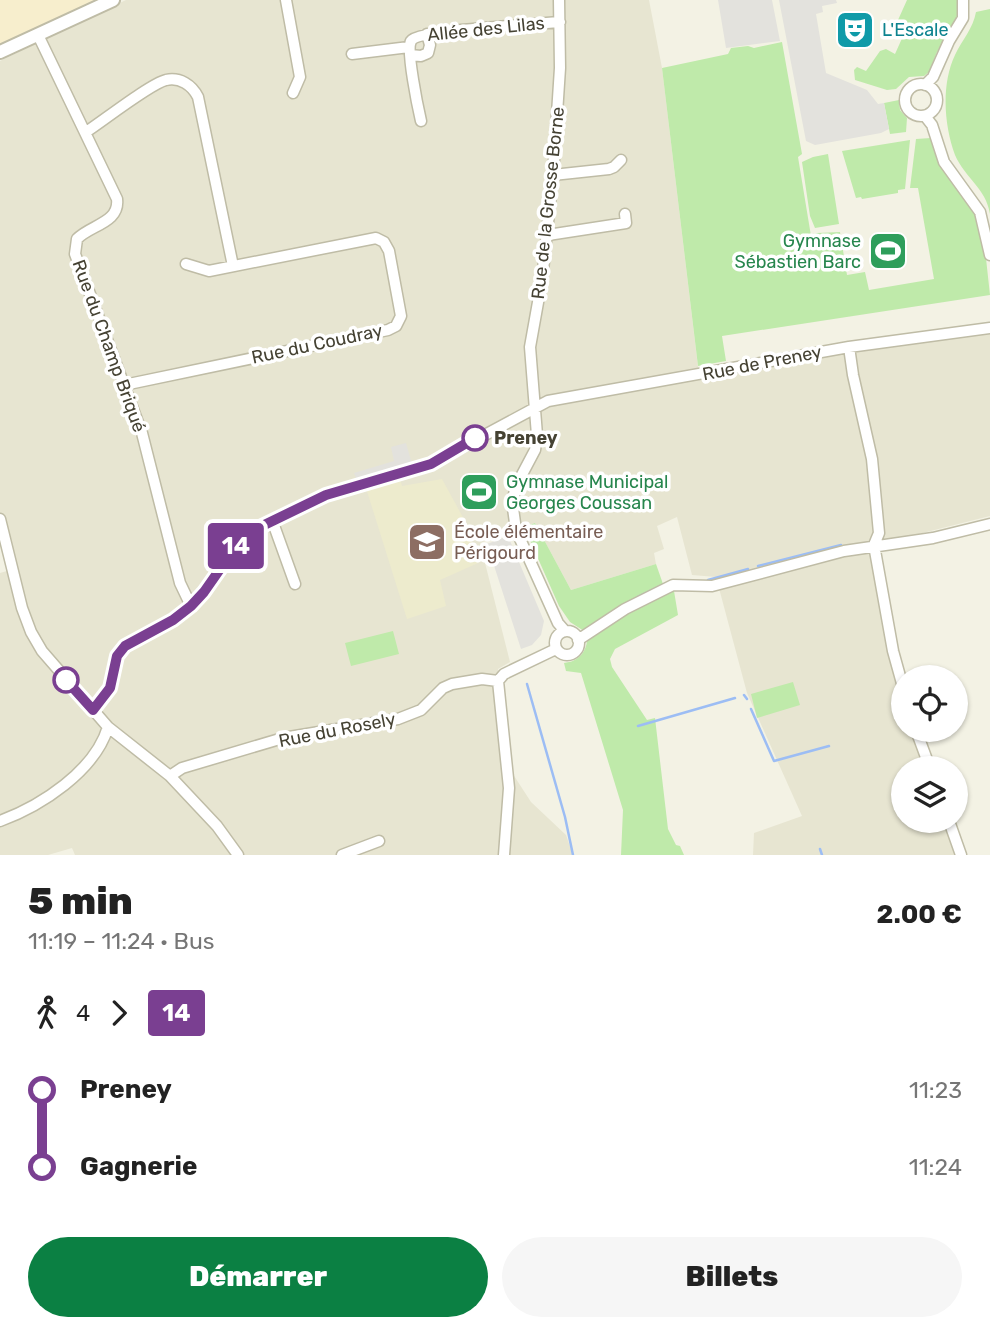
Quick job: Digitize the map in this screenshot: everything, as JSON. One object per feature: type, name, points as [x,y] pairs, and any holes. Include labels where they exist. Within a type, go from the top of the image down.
[{"type":"street","points":[[0,52],[113,0]]},
{"type":"street","points":[[286,0],[300,77],[293,93]]},
{"type":"street","name":"Rue de la Grosse Borne","points":[[559,0],[557,125],[548,235],[530,347],[537,444],[513,494],[512,511],[518,535],[558,623],[565,631]]},
{"type":"street","points":[[962,0],[963,18],[945,48],[933,77],[925,85],[915,86],[905,98],[911,113],[925,116],[932,125],[944,162],[980,212],[990,255]]},
{"type":"street","name":"Allée des Lilas","points":[[421,121],[409,51],[414,38],[427,33],[560,22]]},
{"type":"street","points":[[352,54],[409,51],[418,57],[426,54],[430,45],[427,33]]},
{"type":"street","name":"Rue du Champ Briqué","points":[[38,35],[115,192],[118,206],[110,218],[80,236],[75,243],[75,254],[142,433],[180,583],[191,606]]},
{"type":"street","points":[[86,132],[163,81],[178,80],[192,88],[198,97],[233,266]]},
{"type":"street","points":[[925,85],[934,91],[937,100],[934,110],[925,116]]},
{"type":"street","points":[[553,175],[609,169],[621,160]]},
{"type":"street","points":[[548,235],[626,223],[625,214]]},
{"type":"street","name":"Rue du Coudray","points":[[124,385],[387,330],[396,326],[400,320],[401,309],[389,251],[384,242],[376,238],[209,271],[186,264]]},
{"type":"street","name":"Rue de Preney","points":[[93,710],[110,688],[117,656],[125,646],[173,620],[191,606],[239,542],[272,520],[326,495],[431,464],[548,401],[849,347],[990,328]]},
{"type":"street","points":[[849,347],[872,459],[879,533],[874,545],[897,665]]},
{"type":"street","points":[[0,519],[22,608],[31,632],[43,651],[108,727],[170,776],[218,825],[238,855]]},
{"type":"street","points":[[272,520],[295,584]]},
{"type":"street","points":[[578,640],[625,609],[673,585],[712,586],[874,545],[892,545],[933,538],[990,524]]},
{"type":"street","points":[[565,631],[574,634],[578,640],[578,648],[573,654],[562,654],[556,649],[556,638],[565,631]]},
{"type":"street","points":[[504,855],[509,788],[498,681],[504,674],[556,649]]},
{"type":"street","name":"Rue du Rosely","points":[[170,776],[188,765],[284,738],[398,719],[421,710],[443,688],[452,684],[482,679],[498,681]]},
{"type":"street","points":[[0,821],[61,789],[97,753],[108,727]]},
{"type":"street","points":[[953,833],[961,855]]},
{"type":"street","points":[[342,855],[379,841]]},
{"type":"shaded area","points":[[0,0],[109,0],[0,45]]},
{"type":"shaded area","points":[[126,0],[649,0],[662,68],[699,375],[990,328],[990,516],[875,545],[899,665],[891,665],[891,742],[920,742],[926,756],[891,756],[891,833],[953,833],[961,855],[753,855],[754,833],[802,816],[747,693],[716,577],[692,575],[677,517],[657,526],[664,549],[654,553],[656,564],[571,590],[535,523],[480,543],[510,662],[498,669],[507,765],[531,802],[566,835],[573,855],[75,855],[72,848],[48,855],[0,855],[0,573],[7,571],[0,544],[0,61]]},
{"type":"shaded area","points":[[718,0],[772,0],[780,41],[726,48]]},
{"type":"shaded area","points":[[779,0],[836,0],[837,3],[822,6],[823,12],[816,14],[826,73],[867,90],[878,104],[884,103],[889,129],[881,133],[815,145],[806,141]]},
{"type":"shaded area","points":[[406,443],[412,464],[357,481],[354,473],[394,461],[391,447]]},
{"type":"shaded area","name":"École élémentaire Périgourd","points":[[400,479],[402,486],[442,479],[465,521],[478,563],[440,580],[446,606],[407,619],[366,488]]},
{"type":"shaded area","points":[[508,536],[544,621],[541,635],[532,645],[521,649],[487,544]]},
{"type":"green space","points":[[907,0],[958,0],[958,15],[929,72],[924,76],[909,77],[896,89],[887,90],[855,80],[854,70],[857,67],[866,71],[880,51],[886,49],[895,54],[908,25],[898,20]]},
{"type":"green space","points":[[990,9],[990,214],[984,197],[959,163],[951,144],[946,118],[946,92],[955,55],[976,12]]},
{"type":"green space","points":[[782,42],[802,154],[798,157],[811,236],[817,233],[840,232],[847,275],[865,272],[869,290],[934,279],[918,188],[910,188],[916,139],[931,138],[937,155],[977,212],[984,240],[990,295],[722,336],[726,361],[698,366],[662,68],[728,54],[731,48],[754,48]]},
{"type":"green space","points":[[899,100],[900,110],[907,118],[906,132],[890,134],[884,103]]},
{"type":"green space","points":[[910,140],[905,189],[898,190],[898,193],[856,198],[842,151]]},
{"type":"green space","points":[[828,154],[839,224],[815,228],[810,216],[802,162]]},
{"type":"green space","points":[[535,523],[571,590],[656,564],[663,584],[673,585],[678,615],[615,649],[610,659],[612,667],[647,720],[655,718],[668,829],[684,855],[621,855],[623,810],[581,673],[566,671],[564,663],[575,660],[582,654],[587,633],[570,622],[559,606],[524,527]]},
{"type":"green space","points":[[393,631],[399,654],[351,666],[345,643]]},
{"type":"green space","points":[[793,682],[800,705],[757,718],[751,694]]},
{"type":"waterway","points":[[758,566],[841,545]]},
{"type":"waterway","points":[[708,580],[748,569]]},
{"type":"waterway","points":[[638,597],[667,583]]},
{"type":"waterway","points":[[527,684],[565,817],[573,855]]},
{"type":"waterway","points":[[744,695],[747,699]]},
{"type":"waterway","points":[[638,726],[735,698]]},
{"type":"waterway","points":[[751,709],[774,761],[829,746]]},
{"type":"waterway","points":[[820,849],[822,855]]},
{"type":"bus line","name":"14","points":[[66,680],[93,710],[110,688],[117,656],[125,646],[173,620],[191,606],[239,542],[258,528],[326,495],[431,464],[475,438]]},
{"type":"place","name":"L'Escale","points":[[855,30]]},
{"type":"place","name":"Gymnase Sébastien Barc","points":[[888,251]]},
{"type":"place","name":"Preney","points":[[475,438]]},
{"type":"place","name":"Gymnase Municipal Georges Coussan","points":[[479,492]]},
{"type":"place","name":"École élémentaire Périgourd","points":[[427,542]]}]
